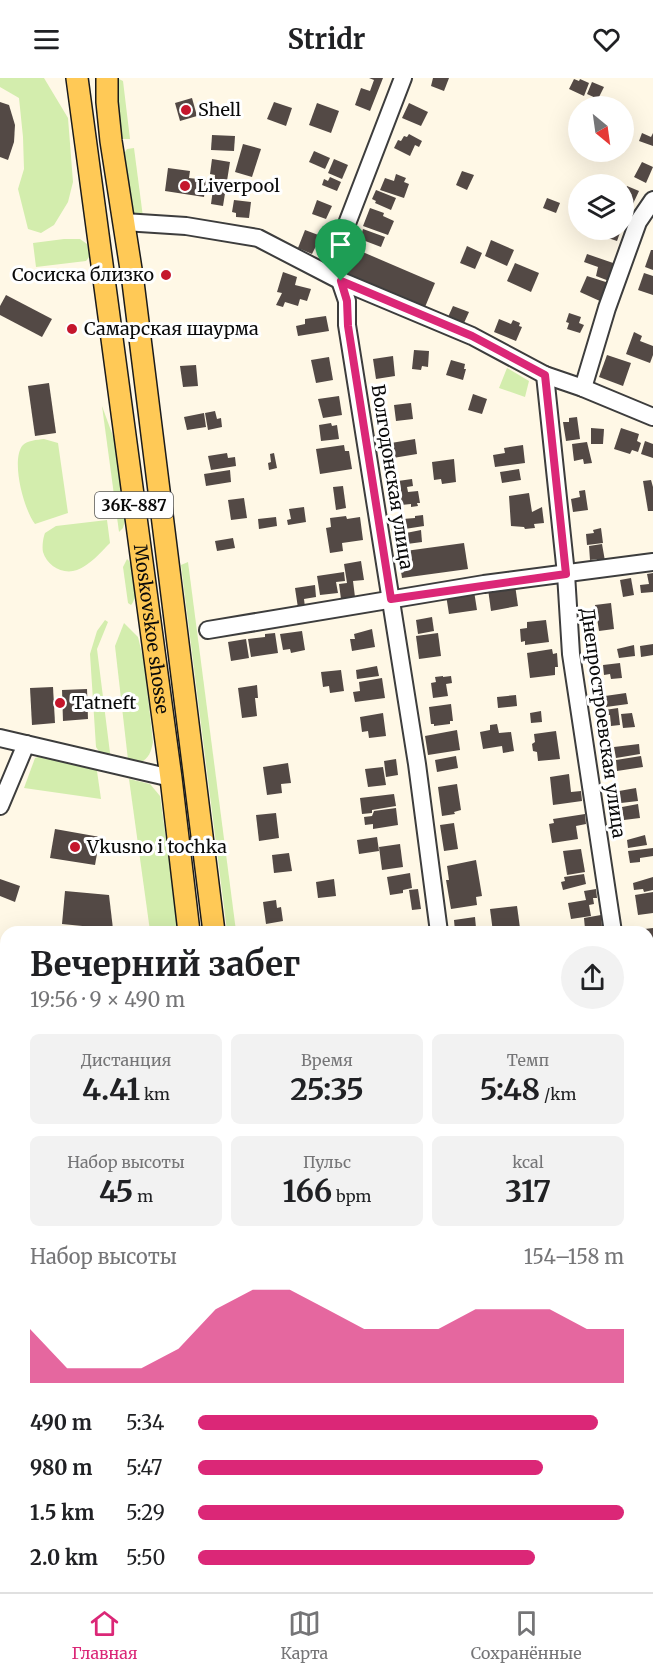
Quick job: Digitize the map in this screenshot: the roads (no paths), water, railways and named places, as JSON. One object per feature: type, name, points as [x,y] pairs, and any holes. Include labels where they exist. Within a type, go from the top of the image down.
[{"type":"main road","points":[[67,78],[78,88]]},
{"type":"main road","name":"Moskovskoe shosse","points":[[92,78],[95,116],[200,926]]},
{"type":"main road","name":"Moskovskoe shosse","points":[[106,78],[107,102],[135,294],[213,926]]},
{"type":"main road","points":[[107,102],[115,78]]},
{"type":"main road","name":"Moskovskoe shosse","points":[[78,88],[171,778],[188,926]]},
{"type":"street","name":"Волгодонская улица","points":[[404,78],[333,260],[347,301],[348,326],[417,764],[438,926]]},
{"type":"street","points":[[583,388],[638,222],[653,200]]},
{"type":"street","points":[[124,222],[186,226],[258,238],[341,281],[472,336],[545,375],[653,417]]},
{"type":"street","name":"Днепростроевская улица","points":[[545,375],[566,574],[571,654],[612,926]]},
{"type":"street","points":[[208,630],[391,599],[653,562]]},
{"type":"street","points":[[0,738],[171,778]]},
{"type":"street","points":[[0,807],[26,744]]},
{"type":"place","name":"Shell","points":[[186,110]]},
{"type":"place","name":"Liverpool","points":[[185,186]]},
{"type":"place","name":"Сосиска близко","points":[[166,275]]},
{"type":"place","name":"Самарская шаурма","points":[[72,329]]},
{"type":"place","name":"Tatneft","points":[[60,703]]},
{"type":"place","name":"Vkusno i tochka","points":[[75,847]]}]
